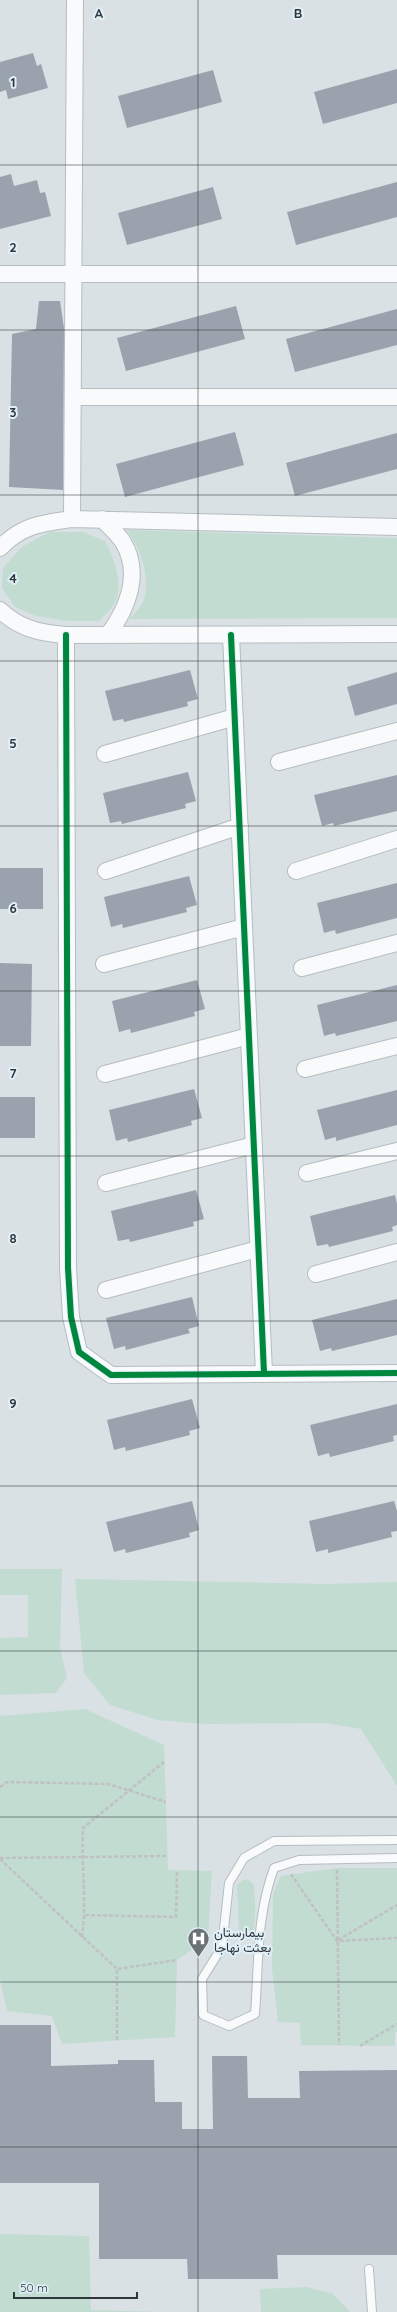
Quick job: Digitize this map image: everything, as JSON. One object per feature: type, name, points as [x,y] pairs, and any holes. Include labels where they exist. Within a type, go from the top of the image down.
[{"type":"street","points":[[72,519],[75,0]]},
{"type":"street","points":[[0,274],[397,274]]},
{"type":"street","points":[[73,396],[397,397]]},
{"type":"street","points":[[0,548],[11,536],[38,523],[72,519],[397,527]]},
{"type":"street","points":[[102,519],[123,542],[130,560],[131,583],[129,598],[108,635]]},
{"type":"street","points":[[0,610],[18,625],[39,633],[66,635],[397,634]]},
{"type":"street","points":[[66,635],[68,1268],[71,1317],[79,1352],[111,1375],[397,1372]]},
{"type":"street","points":[[231,635],[264,1373]]},
{"type":"street","points":[[105,754],[235,717]]},
{"type":"street","points":[[279,762],[397,732]]},
{"type":"street","points":[[106,871],[240,826]]},
{"type":"street","points":[[296,871],[397,839]]},
{"type":"street","points":[[104,964],[244,927]]},
{"type":"street","points":[[302,968],[397,943]]},
{"type":"street","points":[[105,1074],[249,1036]]},
{"type":"street","points":[[304,1069],[397,1046]]},
{"type":"street","points":[[106,1184],[254,1145]]},
{"type":"street","points":[[306,1173],[397,1151]]},
{"type":"street","points":[[106,1290],[258,1249]]},
{"type":"street","points":[[316,1274],[397,1252]]},
{"type":"lane","points":[[397,1840],[274,1841],[244,1858],[229,1883],[222,1946],[202,1979],[202,2015],[229,2026],[255,2014],[258,1975],[258,1942],[265,1893],[274,1868],[299,1860],[397,1858]]},
{"type":"lane","points":[[369,2269],[372,2312]]},
{"type":"path","points":[[82,1937],[85,1915],[82,1857],[83,1828],[164,1762]]},
{"type":"path","points":[[0,1787],[7,1782],[108,1784],[166,1802]]},
{"type":"path","points":[[0,1858],[168,1856]]},
{"type":"path","points":[[0,1858],[117,1969],[117,2040]]},
{"type":"path","points":[[337,1868],[339,2045]]},
{"type":"path","points":[[85,1915],[176,1917],[178,1870]]},
{"type":"path","points":[[291,1874],[337,1941]]},
{"type":"path","points":[[337,1941],[397,1905]]},
{"type":"path","points":[[337,1941],[397,1938]]},
{"type":"path","points":[[117,1969],[177,1960]]},
{"type":"path","points":[[360,2046],[397,2024]]},
{"type":"green space","points":[[127,530],[397,538],[397,618],[129,619],[138,610],[144,600],[146,581],[140,554]]},
{"type":"green space","points":[[50,532],[83,532],[105,541],[115,564],[118,589],[117,597],[113,606],[99,621],[67,621],[36,616],[15,607],[2,588],[3,568],[23,546]]},
{"type":"green space","points":[[0,1569],[62,1569],[60,1648],[67,1678],[56,1693],[0,1695],[0,1638],[28,1637],[28,1595],[0,1595]]},
{"type":"green space","points":[[75,1579],[326,1584],[397,1582],[397,1786],[361,1729],[325,1723],[206,1724],[158,1720],[110,1705],[84,1673]]},
{"type":"green space","points":[[85,1709],[164,1745],[168,1870],[212,1871],[208,1938],[177,1960],[175,2037],[62,2044],[52,2016],[7,2011],[0,1979],[0,1716]]},
{"type":"green space","points":[[337,1868],[397,1868],[397,2032],[395,2032],[395,2046],[301,2045],[300,2023],[278,2022],[272,1969],[273,1894],[281,1876]]},
{"type":"green space","points":[[243,1880],[249,1880],[254,1885],[255,1920],[250,1940],[243,1939],[239,1933],[237,1885]]},
{"type":"green space","points":[[0,2234],[89,2236],[91,2310],[161,2312],[0,2312]]},
{"type":"green space","points":[[307,2287],[333,2294],[350,2312],[261,2312],[260,2289]]},
{"type":"building","points":[[33,53],[37,66],[41,64],[48,88],[8,99],[6,90],[0,92],[0,62]]},
{"type":"building","points":[[397,69],[397,103],[323,124],[314,92]]},
{"type":"building","points":[[213,70],[222,102],[127,128],[118,96]]},
{"type":"building","points":[[11,174],[14,186],[37,180],[40,193],[45,192],[51,216],[0,229],[0,177]]},
{"type":"building","points":[[397,182],[397,217],[296,245],[287,212]]},
{"type":"building","points":[[213,187],[222,219],[127,245],[118,213]]},
{"type":"building","points":[[39,301],[60,301],[64,328],[63,490],[9,487],[12,334],[36,329]]},
{"type":"building","points":[[236,306],[245,339],[126,371],[117,338]]},
{"type":"building","points":[[397,309],[397,345],[295,372],[286,339]]},
{"type":"building","points":[[235,432],[244,465],[125,497],[116,464]]},
{"type":"building","points":[[397,433],[397,469],[295,496],[286,463]]},
{"type":"building","points":[[190,670],[198,699],[187,702],[188,706],[124,722],[123,719],[113,721],[105,691]]},
{"type":"building","points":[[397,672],[397,704],[355,716],[347,687]]},
{"type":"building","points":[[188,772],[196,801],[185,804],[186,808],[122,824],[121,821],[110,823],[103,793]]},
{"type":"building","points":[[397,775],[397,811],[334,826],[333,823],[322,826],[314,795]]},
{"type":"building","points":[[0,868],[43,868],[43,909],[0,909]]},
{"type":"building","points":[[189,876],[197,905],[186,908],[187,912],[123,928],[122,924],[111,927],[104,897]]},
{"type":"building","points":[[397,883],[397,918],[336,934],[335,930],[324,933],[317,903]]},
{"type":"building","points":[[0,963],[32,964],[31,1046],[0,1046]]},
{"type":"building","points":[[197,980],[205,1009],[194,1012],[195,1016],[131,1033],[130,1029],[119,1032],[112,1001]]},
{"type":"building","points":[[397,985],[397,1021],[336,1036],[335,1033],[324,1036],[317,1005]]},
{"type":"building","points":[[194,1089],[202,1118],[191,1121],[192,1125],[128,1142],[127,1138],[116,1141],[109,1110]]},
{"type":"building","points":[[397,1090],[397,1125],[336,1141],[336,1137],[325,1140],[317,1110]]},
{"type":"building","points":[[0,1097],[35,1097],[35,1138],[0,1138]]},
{"type":"building","points":[[196,1190],[204,1219],[193,1222],[194,1226],[130,1242],[129,1239],[118,1241],[111,1211]]},
{"type":"building","points":[[395,1195],[397,1204],[397,1225],[392,1227],[393,1231],[329,1247],[328,1244],[317,1246],[310,1216]]},
{"type":"building","points":[[192,1297],[199,1326],[188,1329],[190,1333],[126,1350],[125,1346],[114,1349],[106,1318]]},
{"type":"building","points":[[397,1299],[397,1335],[332,1351],[331,1348],[320,1351],[312,1320]]},
{"type":"building","points":[[192,1399],[200,1428],[189,1431],[190,1435],[126,1451],[125,1447],[114,1450],[107,1420]]},
{"type":"building","points":[[397,1404],[397,1435],[393,1436],[394,1441],[330,1457],[329,1453],[318,1456],[310,1425]]},
{"type":"building","points":[[192,1501],[199,1530],[189,1533],[190,1537],[126,1553],[125,1549],[114,1552],[106,1522]]},
{"type":"building","points":[[394,1501],[397,1511],[397,1531],[391,1532],[392,1537],[328,1553],[328,1549],[316,1552],[309,1521]]},
{"type":"building","points":[[0,2025],[51,2025],[51,2066],[118,2064],[118,2060],[154,2060],[155,2102],[182,2102],[182,2129],[213,2129],[212,2056],[247,2056],[248,2098],[300,2098],[299,2071],[397,2070],[397,2255],[277,2255],[278,2279],[188,2279],[187,2259],[99,2259],[99,2183],[0,2183]]},
{"type":"cycle path","points":[[66,635],[68,1268],[71,1317],[79,1352],[111,1375],[397,1373]]},
{"type":"cycle path","points":[[231,635],[264,1373]]},
{"type":"place","name":"بیمارستان بعثت نهاجا","points":[[198,1958]]}]
